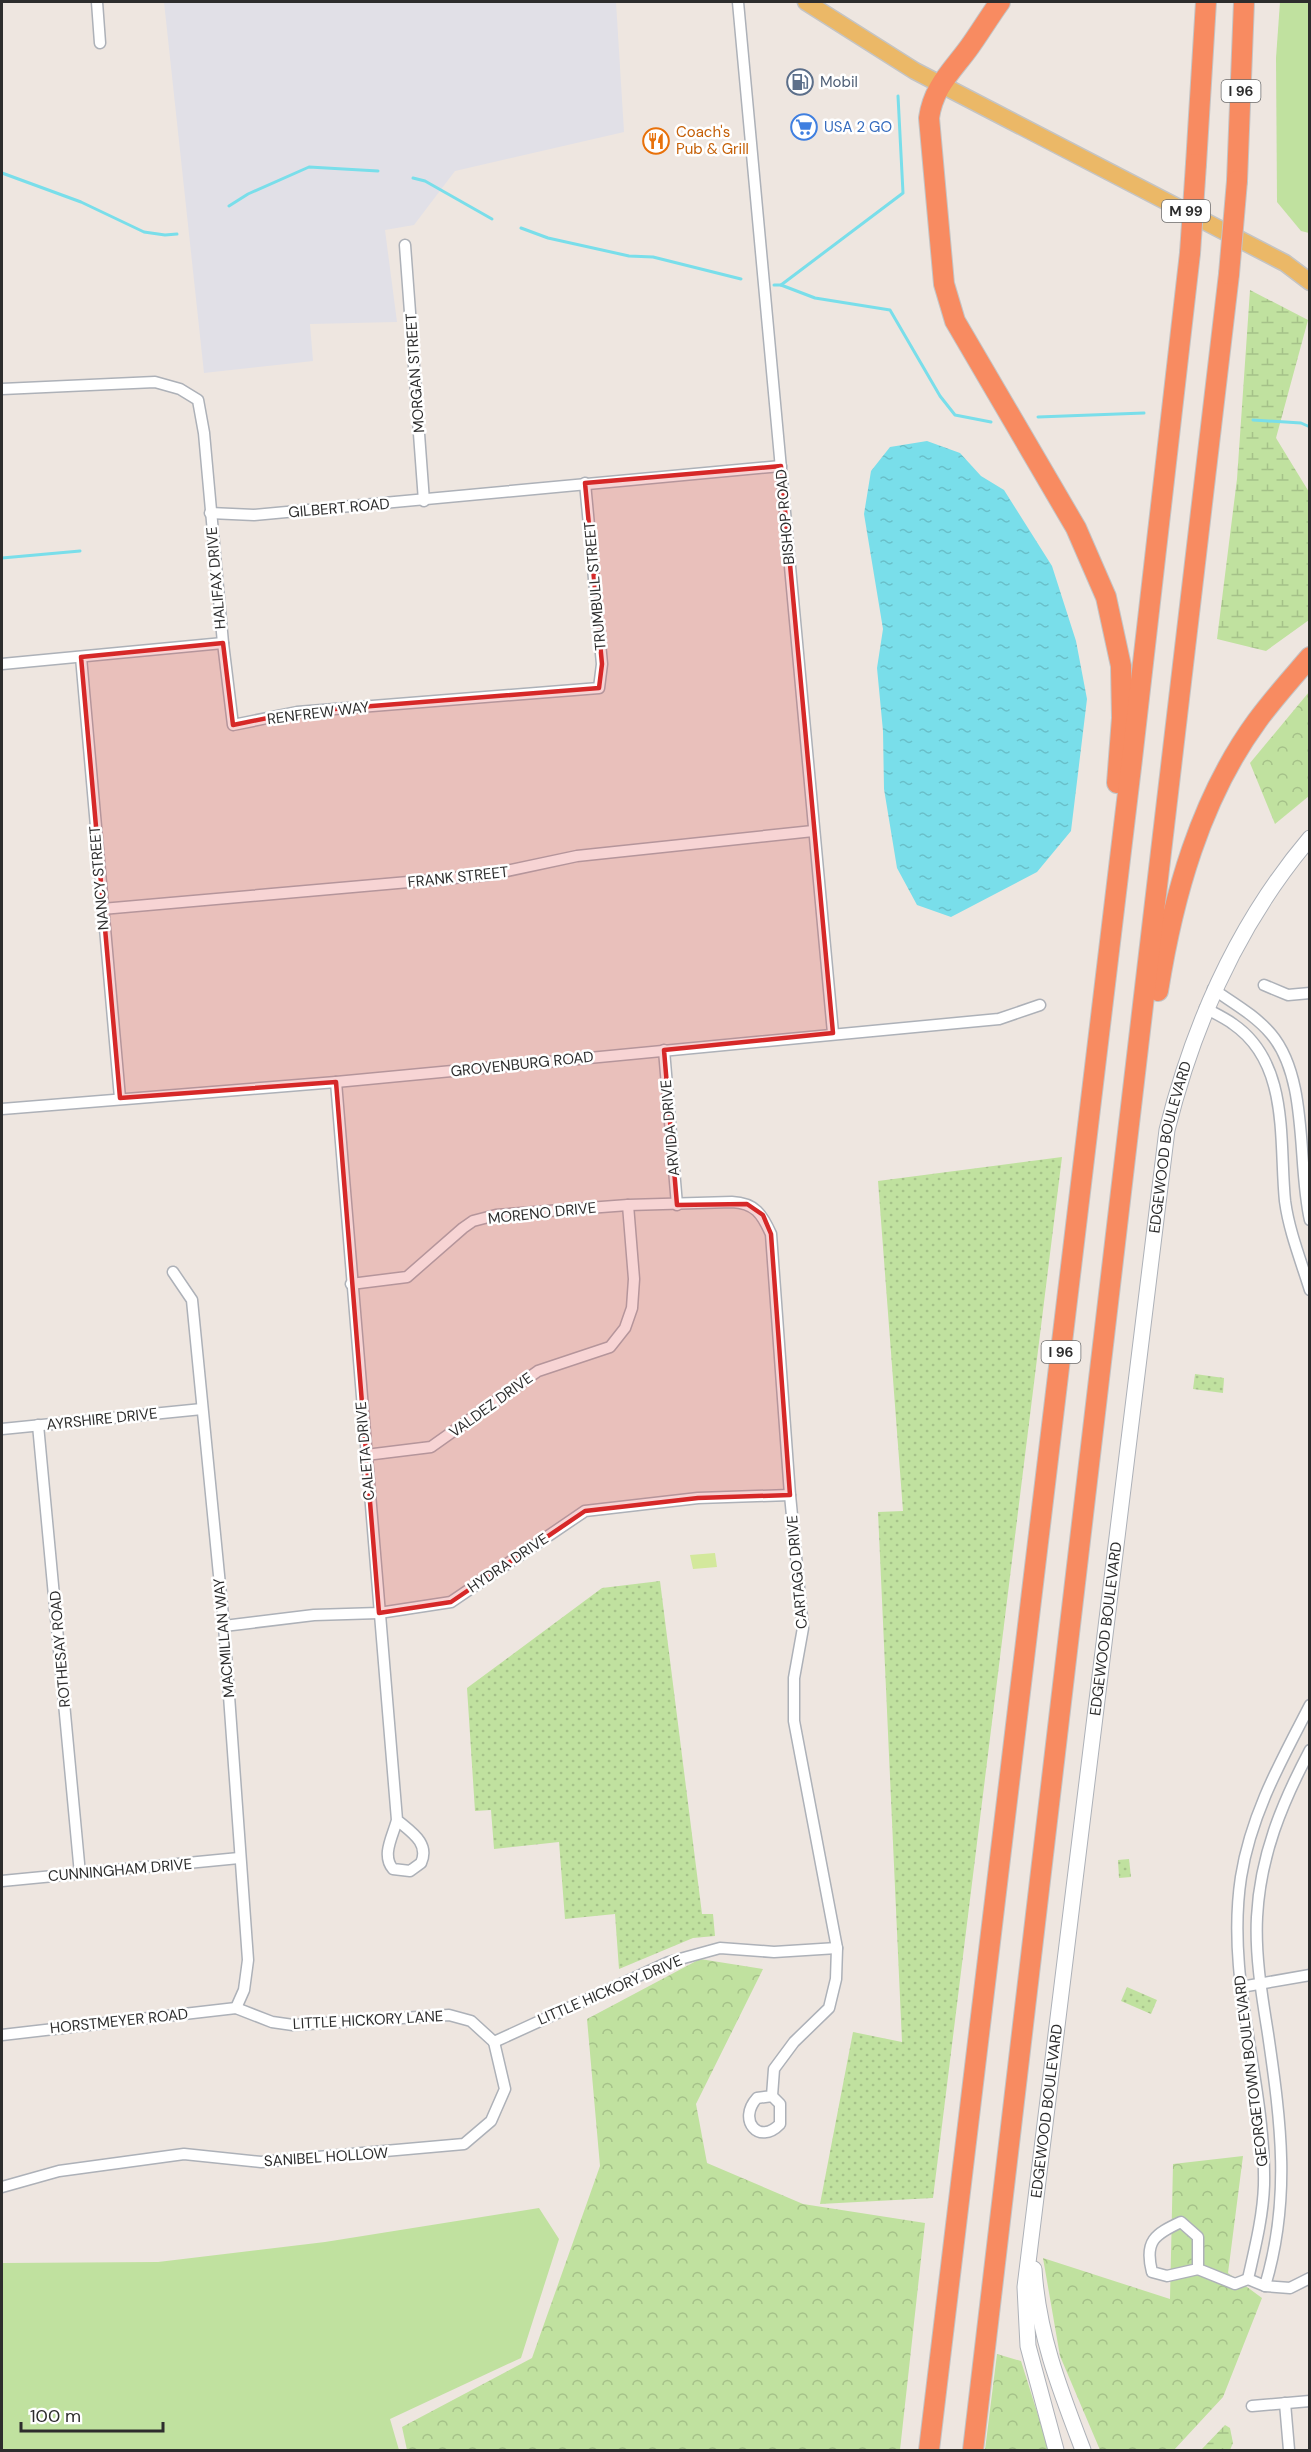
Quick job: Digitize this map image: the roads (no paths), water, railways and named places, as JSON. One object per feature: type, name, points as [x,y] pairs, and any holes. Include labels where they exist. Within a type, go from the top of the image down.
[{"type":"highway","points":[[1000,2],[968,50],[939,84],[931,101],[928,118],[947,301],[965,340],[1076,528],[1094,563],[1116,632],[1121,666],[1122,718],[1105,906],[1113,921]]},
{"type":"highway","name":"I 96","points":[[929,2451],[1113,921],[1190,253],[1206,2]]},
{"type":"highway","name":"I 96","points":[[973,2451],[1229,274],[1237,181],[1244,2]]},
{"type":"highway","points":[[1107,1308],[1158,987],[1190,854],[1232,761],[1256,722],[1310,657]]},
{"type":"main road","name":"M 99","points":[[806,2],[939,84],[1285,263],[1310,282]]},
{"type":"street","points":[[97,2],[100,43]]},
{"type":"street","name":"BISHOP ROAD","points":[[738,2],[833,1033]]},
{"type":"street","name":"MORGAN STREET","points":[[405,245],[424,501]]},
{"type":"street","points":[[2,389],[130,381],[168,384],[180,388],[198,400],[201,412],[210,513]]},
{"type":"street","name":"GILBERT ROAD","points":[[210,513],[254,515],[781,466]]},
{"type":"street","name":"TRUMBULL STREET","points":[[585,483],[602,664],[599,688]]},
{"type":"street","name":"HALIFAX DRIVE","points":[[210,513],[223,643]]},
{"type":"street","points":[[2,664],[223,643]]},
{"type":"street","name":"RENFREW WAY","points":[[223,643],[233,725],[297,712],[599,688]]},
{"type":"street","name":"NANCY STREET","points":[[81,657],[120,1098]]},
{"type":"street","name":"FRANK STREET","points":[[102,909],[488,875],[577,856],[813,831]]},
{"type":"street","name":"EDGEWOOD BOULEVARD","points":[[1056,2451],[1028,2346],[1025,2287],[1164,1153],[1178,1084],[1213,989],[1238,940],[1266,894],[1310,838]]},
{"type":"street","points":[[1264,985],[1288,995],[1310,993]]},
{"type":"street","points":[[1213,989],[1255,1018],[1282,1050],[1295,1092],[1305,1198],[1310,1220]]},
{"type":"street","name":"GROVENBURG ROAD","points":[[2,1109],[336,1082],[999,1019],[1040,1005]]},
{"type":"street","points":[[1205,1008],[1233,1023],[1250,1038],[1262,1052],[1272,1073],[1278,1104],[1286,1204],[1310,1290]]},
{"type":"street","name":"ARVIDA DRIVE","points":[[664,1050],[677,1205]]},
{"type":"street","name":"CALETA DRIVE","points":[[336,1082],[397,1820],[387,1855],[388,1863],[393,1869],[410,1871],[421,1863],[424,1849],[421,1841],[397,1820]]},
{"type":"street","name":"MORENO DRIVE","points":[[351,1284],[407,1277],[463,1228],[483,1218],[511,1213],[628,1205],[732,1202],[754,1207]]},
{"type":"street","name":"VALDEZ DRIVE","points":[[366,1455],[430,1447],[538,1371],[610,1347],[625,1328],[632,1308],[634,1279],[628,1205]]},
{"type":"street","name":"CARTAGO DRIVE","points":[[754,1207],[763,1215],[771,1234],[790,1495],[803,1628],[794,1678],[794,1721],[837,1948],[836,1979],[829,2008],[794,2042],[774,2069],[772,2097]]},
{"type":"street","name":"MACMILLAN WAY","points":[[173,1272],[192,1299],[224,1626],[248,1960],[244,1990],[236,2008]]},
{"type":"street","name":"AYRSHIRE DRIVE","points":[[2,1429],[202,1409]]},
{"type":"street","name":"ROTHESAY ROAD","points":[[38,1425],[80,1874]]},
{"type":"street","name":"HYDRA DRIVE","points":[[224,1626],[314,1615],[379,1613],[451,1602],[585,1511],[698,1498],[790,1495]]},
{"type":"street","name":"GEORGETOWN BOULEVARD","points":[[1248,2279],[1259,2229],[1264,2186],[1256,2084],[1241,1987],[1237,1923],[1245,1854],[1262,1799],[1310,1705]]},
{"type":"street","name":"GEORGETOWN BOULEVARD","points":[[1265,2286],[1275,2255],[1283,2186],[1283,2158],[1275,2081],[1260,1982],[1257,1917],[1268,1847],[1287,1794],[1310,1749]]},
{"type":"street","name":"CUNNINGHAM DRIVE","points":[[2,1881],[239,1858]]},
{"type":"street","name":"LITTLE HICKORY DRIVE","points":[[494,2042],[669,1962],[720,1948],[774,1952],[837,1948]]},
{"type":"street","points":[[1241,1987],[1310,1975]]},
{"type":"street","name":"HORSTMEYER ROAD","points":[[2,2035],[236,2008]]},
{"type":"street","name":"LITTLE HICKORY LANE","points":[[236,2008],[272,2022],[293,2025],[449,2015],[471,2021],[494,2042]]},
{"type":"street","name":"SANIBEL HOLLOW","points":[[2,2187],[59,2171],[184,2154],[261,2162],[464,2144],[491,2121],[505,2089],[494,2042]]},
{"type":"street","points":[[1264,2186],[1283,2186]]},
{"type":"street","points":[[1198,2269],[1198,2237],[1181,2222],[1158,2233],[1148,2255],[1152,2272],[1167,2276],[1198,2269],[1235,2284],[1248,2279],[1265,2286],[1290,2288],[1310,2278]]},
{"type":"street","points":[[1032,2242],[1041,2331],[1052,2370],[1083,2451]]},
{"type":"street","points":[[1252,2406],[1310,2401]]},
{"type":"street","points":[[1285,2403],[1289,2451]]},
{"type":"water","points":[[927,441],[960,453],[981,476],[1004,490],[1052,566],[1076,641],[1087,699],[1071,831],[1037,872],[951,917],[917,905],[897,868],[884,789],[883,731],[877,668],[883,629],[864,514],[871,471],[890,447]]},
{"type":"waterway","points":[[781,285],[903,193],[898,96]]},
{"type":"waterway","points":[[229,206],[248,194],[309,167],[378,171]]},
{"type":"waterway","points":[[2,173],[81,202],[144,232],[177,234]]},
{"type":"waterway","points":[[413,178],[425,181],[492,219]]},
{"type":"waterway","points":[[521,228],[548,238],[629,256],[653,257],[741,279]]},
{"type":"waterway","points":[[774,285],[781,285],[815,298],[890,310],[940,396],[955,415],[991,422]]},
{"type":"waterway","points":[[1038,417],[1144,413]]},
{"type":"waterway","points":[[1253,420],[1301,423],[1310,427]]},
{"type":"waterway","points":[[2,558],[80,551]]},
{"type":"place","name":"Mobil","points":[[800,82]]},
{"type":"place","name":"USA 2 GO","points":[[804,127]]},
{"type":"place","name":"Coach's Pub & Grill","points":[[656,141]]}]
